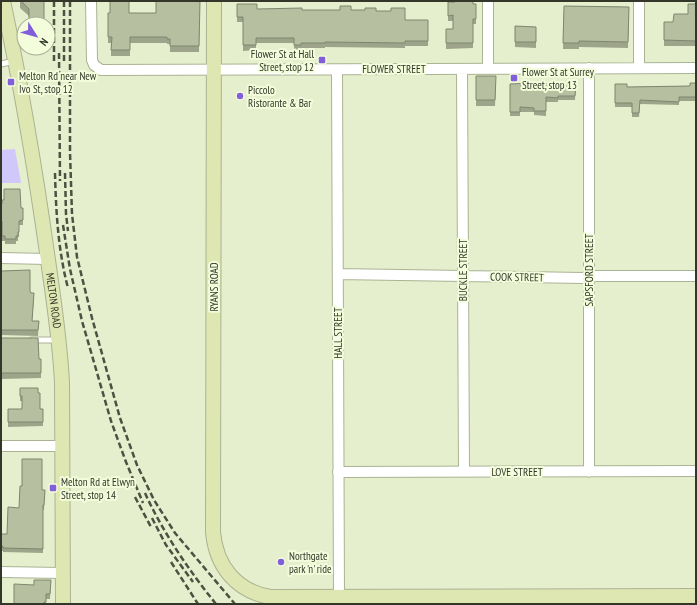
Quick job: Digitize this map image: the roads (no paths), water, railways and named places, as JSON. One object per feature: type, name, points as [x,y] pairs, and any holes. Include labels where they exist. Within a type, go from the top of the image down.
[{"type":"street","name":"MELTON ROAD","points":[[3,1],[26,112],[59,340],[62,383],[63,604]]},
{"type":"street","name":"FLOWER STREET","points":[[91,1],[91,57],[94,65],[101,70],[696,68]]},
{"type":"street","name":"RYANS ROAD","points":[[214,1],[214,532],[216,549],[226,570],[242,585],[253,592],[264,596],[339,597]]},
{"type":"street","points":[[488,1],[488,69]]},
{"type":"street","points":[[639,1],[639,68]]},
{"type":"street","name":"SAPSFORD STREET","points":[[589,68],[589,472]]},
{"type":"street","name":"BUCKLE STREET","points":[[462,69],[464,472]]},
{"type":"street","name":"HALL STREET","points":[[337,70],[339,597]]},
{"type":"street","points":[[1,258],[48,259]]},
{"type":"street","name":"COOK STREET","points":[[338,274],[589,277],[696,276]]},
{"type":"street","points":[[1,446],[62,446]]},
{"type":"street","name":"LOVE STREET","points":[[338,472],[696,471]]},
{"type":"street","points":[[1,572],[62,572]]},
{"type":"street","points":[[339,597],[451,600],[696,596]]},
{"type":"lane","points":[[1,64],[16,61]]},
{"type":"lane","points":[[25,340],[59,340]]},
{"type":"railway","points":[[54,1],[54,61]]},
{"type":"railway","points":[[64,1],[64,61]]},
{"type":"railway","points":[[70,1],[70,152],[72,214],[77,257],[92,318],[120,418],[137,465],[154,500],[175,533],[235,604]]},
{"type":"railway","points":[[59,53],[60,181]]},
{"type":"railway","points":[[55,173],[58,231],[68,288]]},
{"type":"railway","points":[[65,173],[68,231]]},
{"type":"railway","points":[[63,225],[70,269],[82,321],[111,421],[143,503]]},
{"type":"railway","points":[[145,493],[177,551],[216,604]]},
{"type":"railway","points":[[135,497],[151,527]]},
{"type":"railway","points":[[152,518],[166,545],[193,582]]},
{"type":"railway","points":[[171,562],[198,604]]},
{"type":"place","name":"Flower St at Hall Street, stop 12","points":[[322,60]]},
{"type":"place","name":"Flower St at Surrey Street, stop 13","points":[[514,78]]},
{"type":"place","name":"Melton Rd near New Ivo St, stop 12","points":[[11,82]]},
{"type":"place","name":"Piccolo Ristorante & Bar","points":[[240,96]]},
{"type":"place","name":"Melton Rd at Elwyn Street, stop 14","points":[[53,488]]},
{"type":"place","name":"Northgate park 'n' ride","points":[[281,562]]}]
